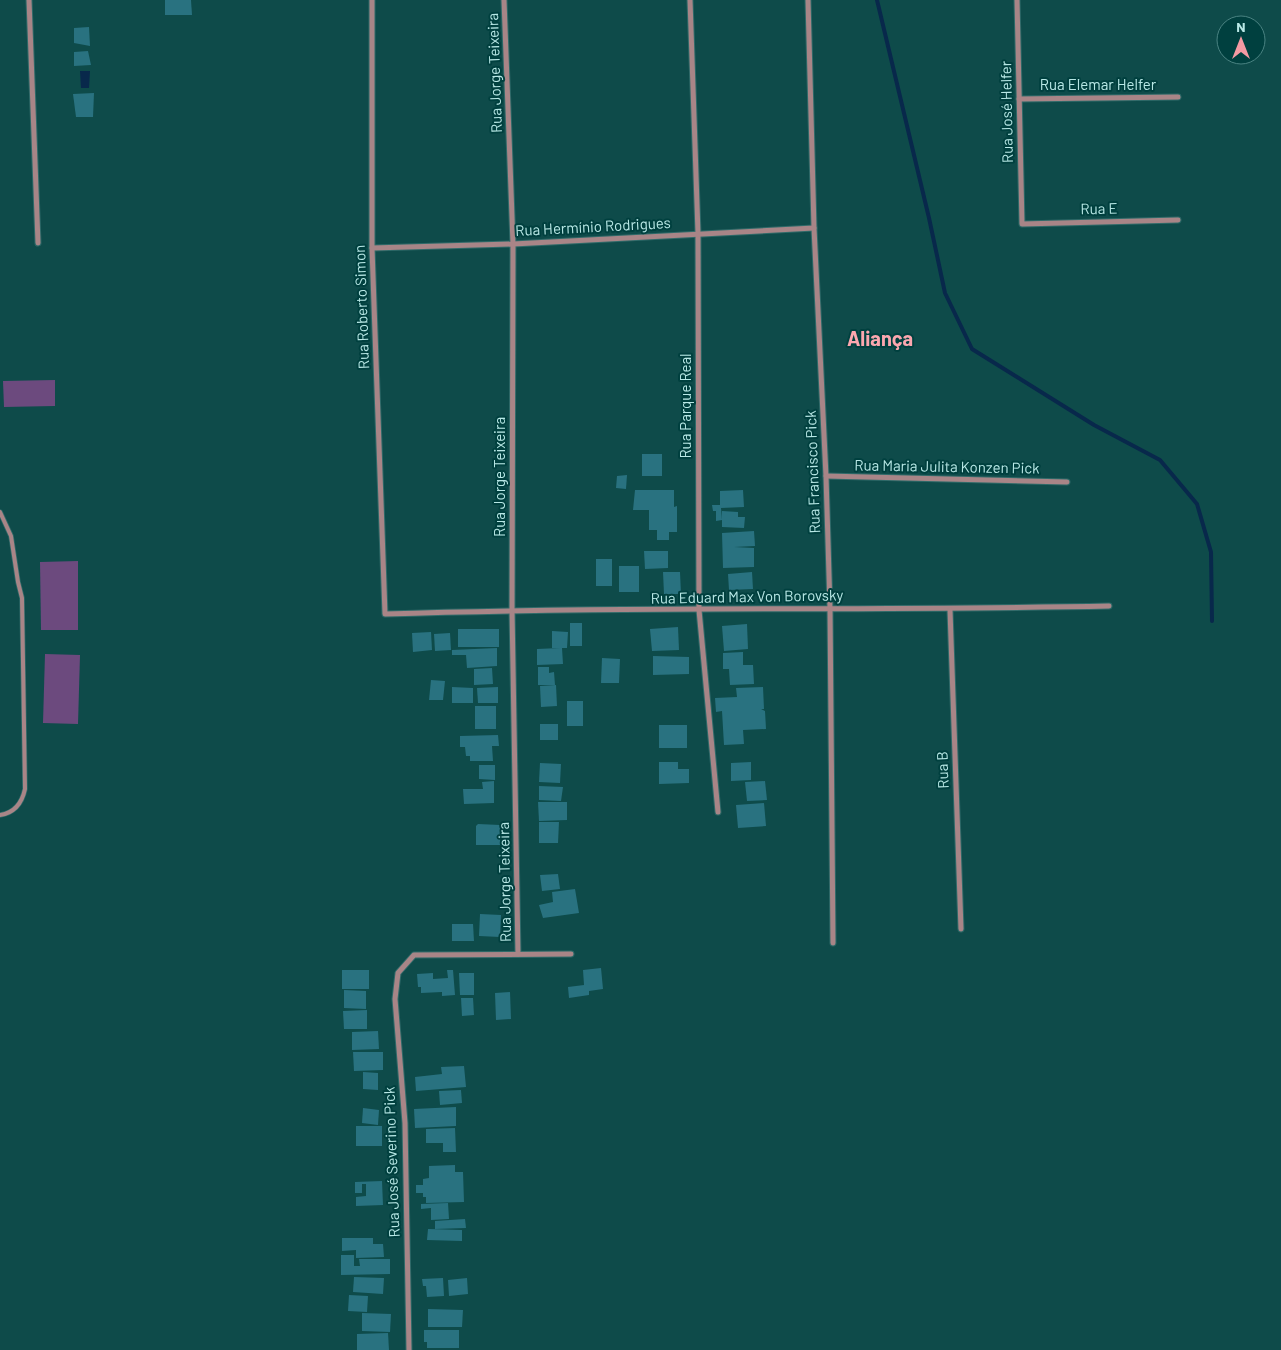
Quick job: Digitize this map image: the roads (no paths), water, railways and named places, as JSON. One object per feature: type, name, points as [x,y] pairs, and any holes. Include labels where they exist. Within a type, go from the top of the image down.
[{"type":"street","points":[[29,0],[38,243]]},
{"type":"street","name":"Rua Roberto Simon","points":[[372,0],[372,248],[385,614]]},
{"type":"street","name":"Rua Jorge Teixeira","points":[[504,0],[514,244],[512,610],[518,954]]},
{"type":"street","name":"Rua Parque Real","points":[[690,0],[698,234],[699,610],[718,812]]},
{"type":"street","name":"Rua Francisco Pick","points":[[808,0],[814,228],[826,476],[830,608],[833,943]]},
{"type":"street","name":"Rua José Helfer","points":[[1017,0],[1022,224]]},
{"type":"street","name":"Rua Elemar Helfer","points":[[1019,98],[1178,98]]},
{"type":"street","name":"Rua E","points":[[1022,224],[1178,220]]},
{"type":"street","name":"Rua Hermínio Rodrigues","points":[[372,248],[514,244],[814,228]]},
{"type":"street","name":"Rua Maria Julita Konzen Pick","points":[[826,476],[1067,482]]},
{"type":"street","name":"Rua Eduard Max Von Borovsky","points":[[385,614],[512,610],[830,608],[950,610],[1109,606]]},
{"type":"street","name":"Rua B","points":[[950,610],[961,929]]},
{"type":"street","points":[[518,954],[571,954]]},
{"type":"street","name":"Rua José Severino Pick","points":[[408,1350],[405,1123],[395,999],[398,973],[414,955],[518,954]]},
{"type":"lane","points":[[0,512],[12,536],[22,598],[25,789],[23,799],[15,809],[8,814],[0,815]]},
{"type":"water","points":[[80,71],[90,71],[89,88],[81,88]]},
{"type":"waterway","points":[[877,0],[945,293],[972,349],[1094,425],[1160,460],[1197,504],[1211,552],[1212,621]]},
{"type":"district","name":"Aliança","points":[[880,339]]}]
